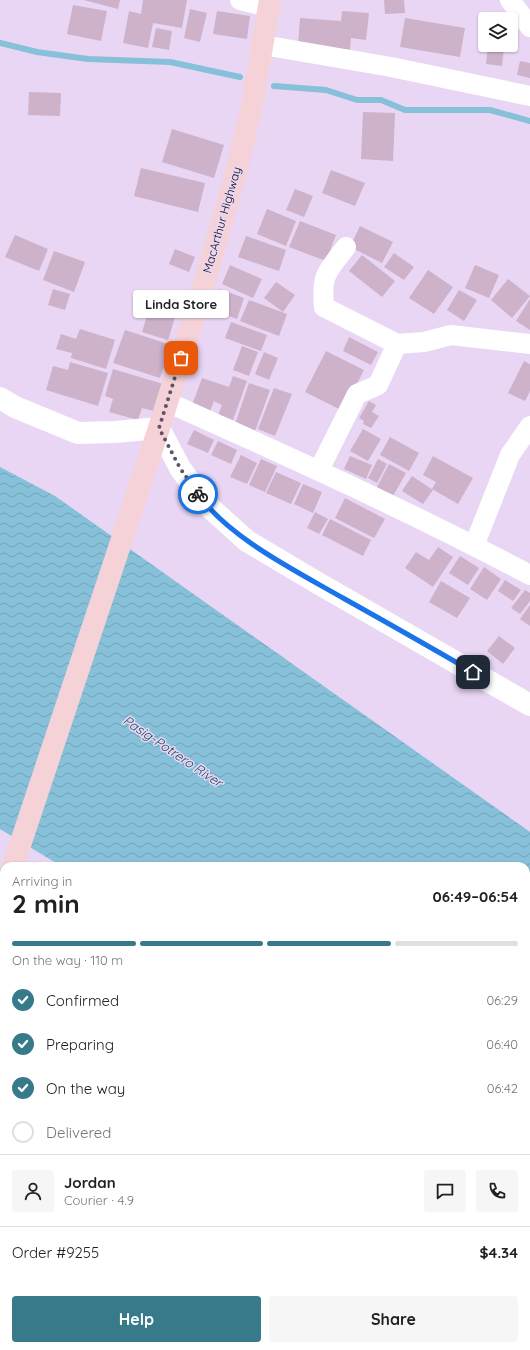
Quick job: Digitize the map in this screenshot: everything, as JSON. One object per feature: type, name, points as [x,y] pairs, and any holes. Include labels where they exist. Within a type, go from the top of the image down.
[{"type":"main road","name":"MacArthur Highway","points":[[15,859],[148,457],[159,428],[235,176],[252,105],[269,4]]},
{"type":"street","points":[[240,0],[269,4]]},
{"type":"street","points":[[510,0],[530,27]]},
{"type":"street","points":[[263,45],[383,65],[530,96]]},
{"type":"street","points":[[346,247],[325,274],[323,290],[324,307],[397,344],[424,342],[451,335],[530,344]]},
{"type":"street","points":[[319,470],[357,394],[378,385],[397,344]]},
{"type":"street","points":[[0,398],[78,433],[115,432],[159,428],[180,468],[206,504],[247,541],[530,705]]},
{"type":"street","points":[[167,402],[319,470],[530,575]]},
{"type":"street","points":[[474,546],[510,455],[530,426]]},
{"type":"water","name":"Pasig-Potrero River","points":[[0,467],[55,496],[530,832],[530,862],[54,862],[0,829]]},
{"type":"building","points":[[84,0],[120,0],[118,9]]},
{"type":"building","points":[[143,0],[187,0],[182,28],[153,23],[148,48],[123,43],[129,11],[141,14]]},
{"type":"building","points":[[384,0],[404,0],[405,13],[385,14]]},
{"type":"building","points":[[73,5],[107,11],[101,41],[67,34]]},
{"type":"building","points":[[190,9],[207,13],[200,42],[184,38]]},
{"type":"building","points":[[217,11],[250,16],[247,39],[213,34]]},
{"type":"building","points":[[342,11],[369,13],[366,40],[351,38],[350,50],[298,46],[300,18],[341,21]]},
{"type":"building","points":[[405,18],[465,28],[460,57],[400,47]]},
{"type":"building","points":[[156,28],[172,31],[169,50],[152,47]]},
{"type":"building","points":[[487,52],[504,52],[502,66],[486,64]]},
{"type":"building","points":[[520,61],[530,63],[530,78],[517,75]]},
{"type":"building","points":[[29,92],[61,93],[60,116],[28,115]]},
{"type":"building","points":[[363,112],[395,113],[393,161],[361,159]]},
{"type":"building","points":[[172,129],[224,145],[214,178],[162,162]]},
{"type":"building","points":[[141,168],[205,183],[198,212],[134,196]]},
{"type":"building","points":[[331,170],[365,183],[355,206],[322,193]]},
{"type":"building","points":[[295,189],[313,196],[304,217],[286,210]]},
{"type":"building","points":[[267,209],[296,221],[286,246],[257,234]]},
{"type":"building","points":[[300,221],[336,235],[326,261],[289,247]]},
{"type":"building","points":[[360,226],[393,242],[382,263],[350,247]]},
{"type":"building","points":[[15,235],[48,249],[39,271],[5,257]]},
{"type":"building","points":[[246,236],[286,250],[279,271],[238,257]]},
{"type":"building","points":[[175,249],[195,257],[189,272],[169,264]]},
{"type":"building","points":[[54,251],[85,262],[74,292],[43,280]]},
{"type":"building","points":[[394,253],[414,267],[404,280],[384,267]]},
{"type":"building","points":[[362,255],[395,281],[382,297],[349,271]]},
{"type":"building","points":[[230,265],[262,279],[253,298],[222,284]]},
{"type":"building","points":[[475,265],[499,275],[489,298],[465,288]]},
{"type":"building","points":[[428,270],[453,287],[434,314],[409,298]]},
{"type":"building","points":[[508,279],[530,296],[512,318],[491,300]]},
{"type":"building","points":[[276,282],[295,295],[283,312],[264,298]]},
{"type":"building","points":[[53,289],[70,294],[65,310],[48,305]]},
{"type":"building","points":[[220,289],[244,298],[237,319],[212,310]]},
{"type":"building","points":[[459,290],[477,300],[464,321],[447,310]]},
{"type":"building","points":[[530,299],[530,330],[516,321]]},
{"type":"building","points":[[249,300],[287,314],[279,336],[240,321]]},
{"type":"building","points":[[151,303],[177,311],[168,340],[142,332]]},
{"type":"building","points":[[231,322],[267,335],[261,351],[225,338]]},
{"type":"building","points":[[80,329],[115,340],[106,369],[71,358],[72,353],[56,349],[61,334],[76,339]]},
{"type":"building","points":[[125,330],[171,345],[160,378],[113,363]]},
{"type":"building","points":[[349,337],[378,352],[371,365],[343,351]]},
{"type":"building","points":[[242,346],[258,352],[249,376],[233,370]]},
{"type":"building","points":[[326,351],[364,370],[343,411],[305,392]]},
{"type":"building","points":[[264,352],[278,358],[269,380],[255,374]]},
{"type":"building","points":[[524,361],[530,364],[530,391],[525,401],[508,393]]},
{"type":"building","points":[[70,362],[108,373],[98,406],[46,390],[53,366],[68,370]]},
{"type":"building","points":[[113,369],[163,384],[154,411],[142,408],[138,420],[109,412],[113,399],[105,396]]},
{"type":"building","points":[[233,376],[247,381],[233,420],[218,415],[222,405],[214,401],[210,411],[192,405],[202,378],[229,387]]},
{"type":"building","points":[[249,383],[270,390],[255,431],[235,424]]},
{"type":"building","points":[[274,388],[292,394],[275,436],[258,429]]},
{"type":"building","points":[[369,401],[376,405],[372,412],[379,416],[371,428],[363,424],[364,421],[359,418]]},
{"type":"building","points":[[363,429],[381,439],[368,461],[350,451]]},
{"type":"building","points":[[194,430],[214,440],[208,453],[187,444]]},
{"type":"building","points":[[390,437],[419,453],[409,471],[380,455]]},
{"type":"building","points":[[218,441],[237,450],[231,464],[211,455]]},
{"type":"building","points":[[241,455],[257,463],[247,484],[230,477]]},
{"type":"building","points":[[350,456],[372,465],[366,479],[344,469]]},
{"type":"building","points":[[433,456],[473,478],[458,504],[432,489],[436,482],[423,475]]},
{"type":"building","points":[[261,459],[277,466],[265,492],[249,485]]},
{"type":"building","points":[[378,459],[387,464],[377,483],[368,478]]},
{"type":"building","points":[[389,464],[406,473],[393,496],[377,487]]},
{"type":"building","points":[[276,472],[301,483],[291,504],[266,493]]},
{"type":"building","points":[[412,476],[433,490],[423,504],[402,491]]},
{"type":"building","points":[[303,484],[322,492],[313,513],[294,504]]},
{"type":"building","points":[[345,498],[385,519],[374,538],[335,518]]},
{"type":"building","points":[[315,512],[328,519],[319,534],[307,528]]},
{"type":"building","points":[[330,519],[371,540],[363,556],[322,535]]},
{"type":"building","points":[[438,547],[453,557],[433,587],[405,568],[416,552],[429,560]]},
{"type":"building","points":[[460,556],[479,568],[468,585],[449,573]]},
{"type":"building","points":[[484,567],[501,579],[487,600],[470,589]]},
{"type":"building","points":[[505,580],[521,590],[513,601],[498,591]]},
{"type":"building","points":[[441,581],[470,598],[457,618],[429,602]]},
{"type":"building","points":[[525,590],[530,593],[530,601],[520,614],[511,608]]},
{"type":"building","points":[[530,605],[530,626],[520,619]]},
{"type":"building","points":[[499,636],[515,648],[503,664],[487,651]]},
{"type":"waterway","points":[[0,43],[37,52],[88,59],[170,62],[240,77]]},
{"type":"waterway","points":[[274,86],[326,90],[357,100],[381,100],[405,110],[490,110],[530,121]]},
{"type":"way so far","points":[[181,358],[159,428],[180,468],[198,494]]},
{"type":"place","name":"Linda Store","points":[[181,358]]},
{"type":"route","points":[[198,494],[206,504],[247,541],[473,672]]}]
